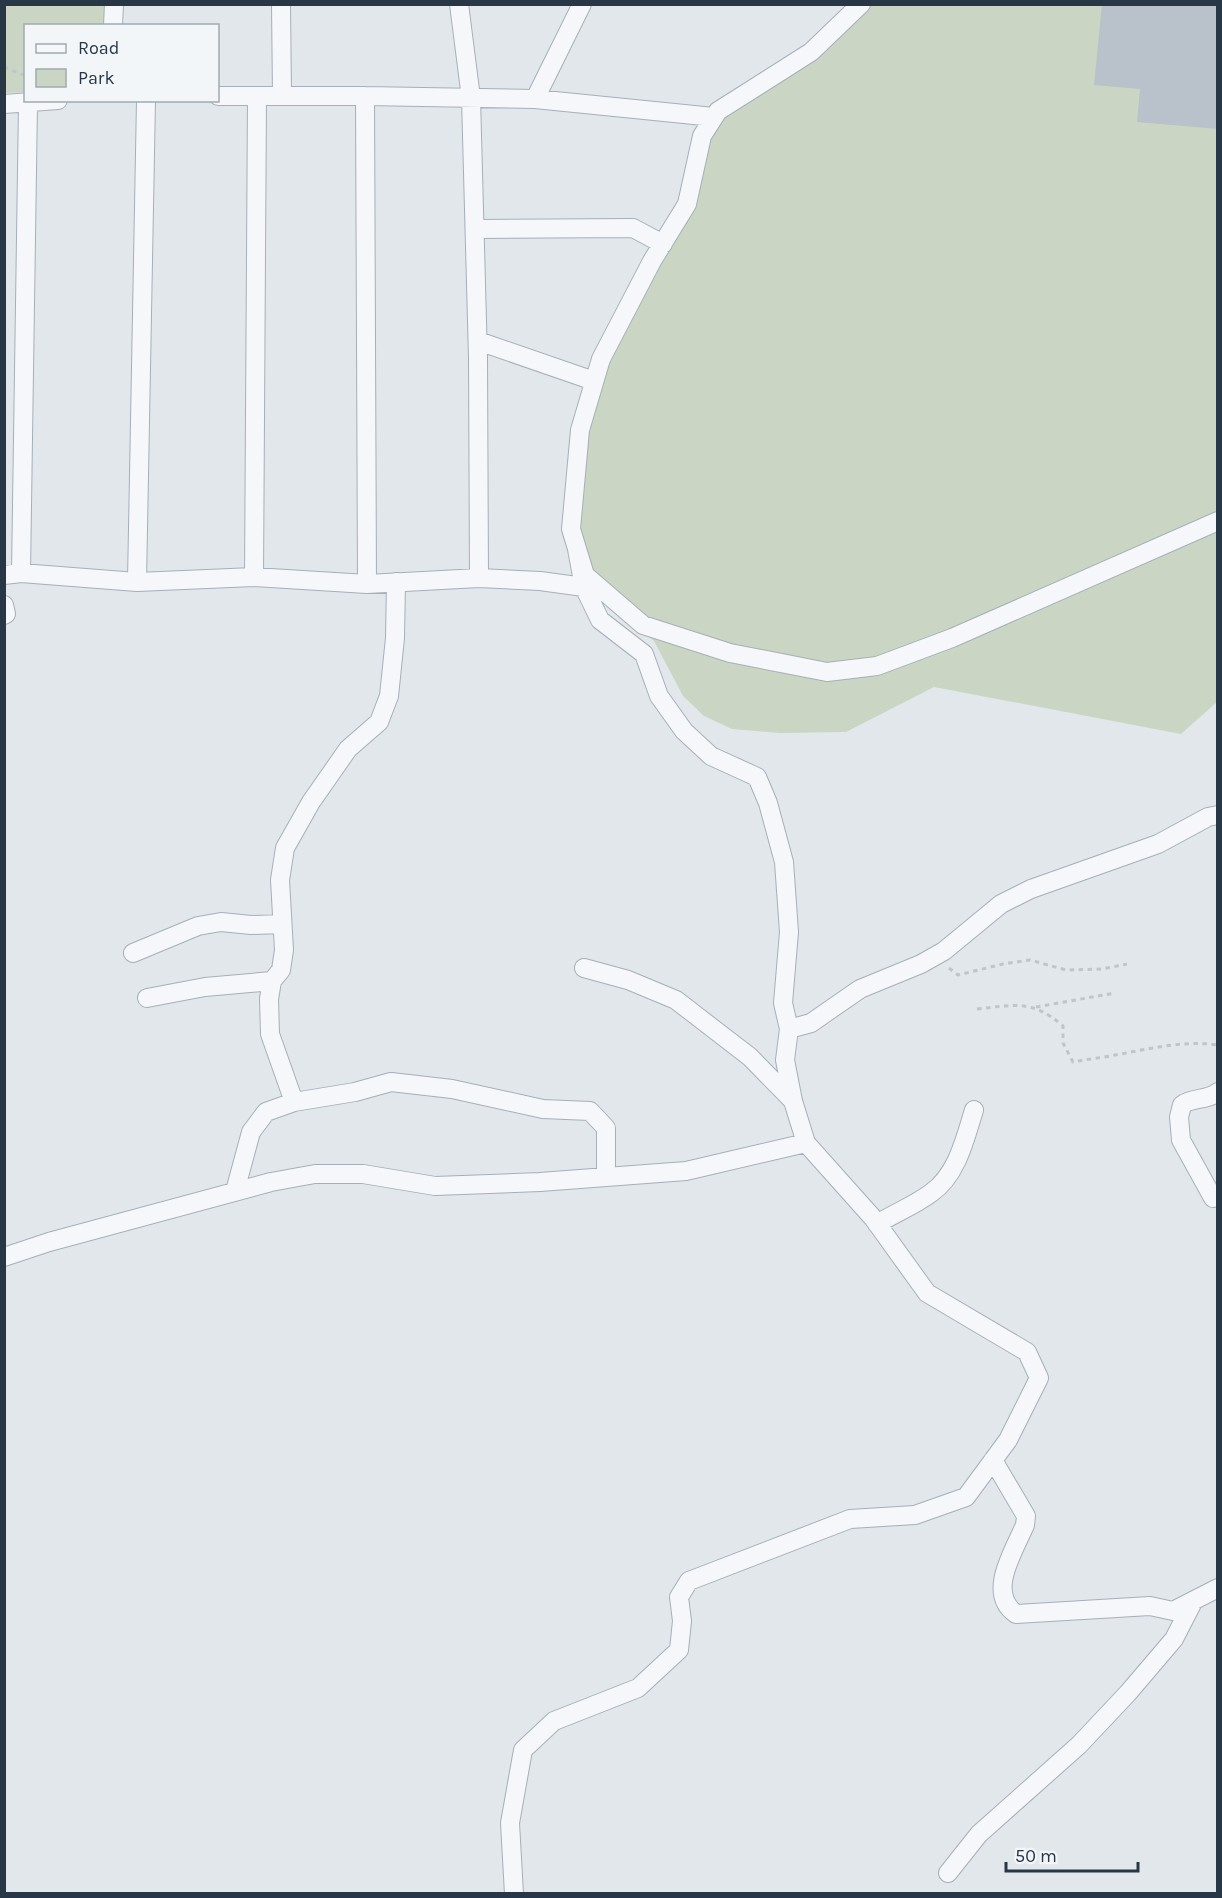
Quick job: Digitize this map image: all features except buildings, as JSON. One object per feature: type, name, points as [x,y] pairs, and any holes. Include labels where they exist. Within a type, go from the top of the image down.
[{"type":"street","points":[[113,24],[114,4]]},
{"type":"street","points":[[281,4],[282,96]]},
{"type":"street","points":[[459,4],[471,98],[478,341],[479,578]]},
{"type":"street","points":[[535,99],[582,4]]},
{"type":"street","points":[[861,4],[811,52],[718,111],[702,136],[687,204],[652,261],[601,359],[580,430],[571,529],[585,575],[643,625],[730,653],[827,672],[877,666],[952,638],[1218,520]]},
{"type":"street","points":[[219,96],[535,99],[714,117]]},
{"type":"street","points":[[254,577],[257,96]]},
{"type":"street","points":[[365,96],[367,584]]},
{"type":"street","points":[[4,104],[38,102]]},
{"type":"street","points":[[137,582],[146,102]]},
{"type":"street","points":[[28,103],[13,574],[137,582],[254,577],[367,584],[479,578],[540,581],[584,587]]},
{"type":"street","points":[[475,229],[633,228],[663,244]]},
{"type":"street","points":[[478,341],[594,381]]},
{"type":"street","points":[[514,1893],[510,1823],[523,1750],[554,1721],[638,1688],[679,1650],[682,1621],[679,1597],[689,1581],[850,1519],[915,1515],[966,1497],[1008,1440],[1040,1378],[1027,1352],[927,1293],[877,1224],[806,1143],[793,1101],[785,1059],[789,1029],[783,1003],[789,932],[784,862],[768,802],[757,777],[711,756],[684,731],[659,696],[644,654],[600,620],[584,587],[577,549]]},
{"type":"street","points":[[294,1102],[270,1034],[269,999],[272,981],[281,970],[284,950],[280,880],[285,848],[311,802],[348,749],[379,722],[389,696],[395,638],[396,582]]},
{"type":"street","points":[[4,605],[6,615],[4,615]]},
{"type":"street","points":[[789,1029],[811,1023],[860,989],[934,957],[1001,904],[1031,889],[1158,844],[1208,816],[1218,815]]},
{"type":"street","points":[[133,953],[198,926],[221,922],[251,925],[282,924]]},
{"type":"street","points":[[584,968],[628,980],[676,1000],[750,1058],[793,1101]]},
{"type":"street","points":[[147,998],[205,987],[272,981]]},
{"type":"street","points":[[235,1191],[251,1132],[266,1112],[294,1102],[355,1092],[391,1082],[452,1089],[543,1109],[590,1111],[606,1128],[606,1177]]},
{"type":"street","points":[[1214,1198],[1181,1140],[1179,1117],[1182,1104],[1203,1099],[1218,1092]]},
{"type":"street","points":[[877,1224],[932,1193],[947,1178],[962,1149],[974,1110]]},
{"type":"street","points":[[4,1257],[49,1242],[235,1191],[315,1174],[363,1174],[435,1186],[606,1177],[686,1170],[806,1143]]},
{"type":"street","points":[[993,1460],[1026,1516],[1025,1525],[1003,1578],[1002,1595],[1007,1608],[1016,1614],[1150,1606],[1173,1611],[1218,1588]]},
{"type":"street","points":[[948,1873],[979,1834],[1079,1746],[1128,1693],[1174,1639],[1193,1602]]},
{"type":"path","points":[[4,67],[24,75]]},
{"type":"path","points":[[934,957],[958,975],[1030,960],[1066,970],[1102,969],[1127,964]]},
{"type":"path","points":[[977,1009],[1013,1005],[1034,1007],[1115,993]]},
{"type":"path","points":[[1034,1007],[1052,1016],[1063,1026],[1063,1043],[1073,1062],[1153,1047],[1204,1043],[1218,1045]]},
{"type":"green space","points":[[5,5],[109,5],[108,24],[24,24],[24,92],[5,93]]},
{"type":"green space","points":[[861,5],[1217,5],[1217,702],[1181,734],[934,687],[846,732],[780,733],[732,729],[704,716],[683,696],[654,641],[616,611],[585,575],[571,529],[601,359],[687,204],[702,136]]}]
